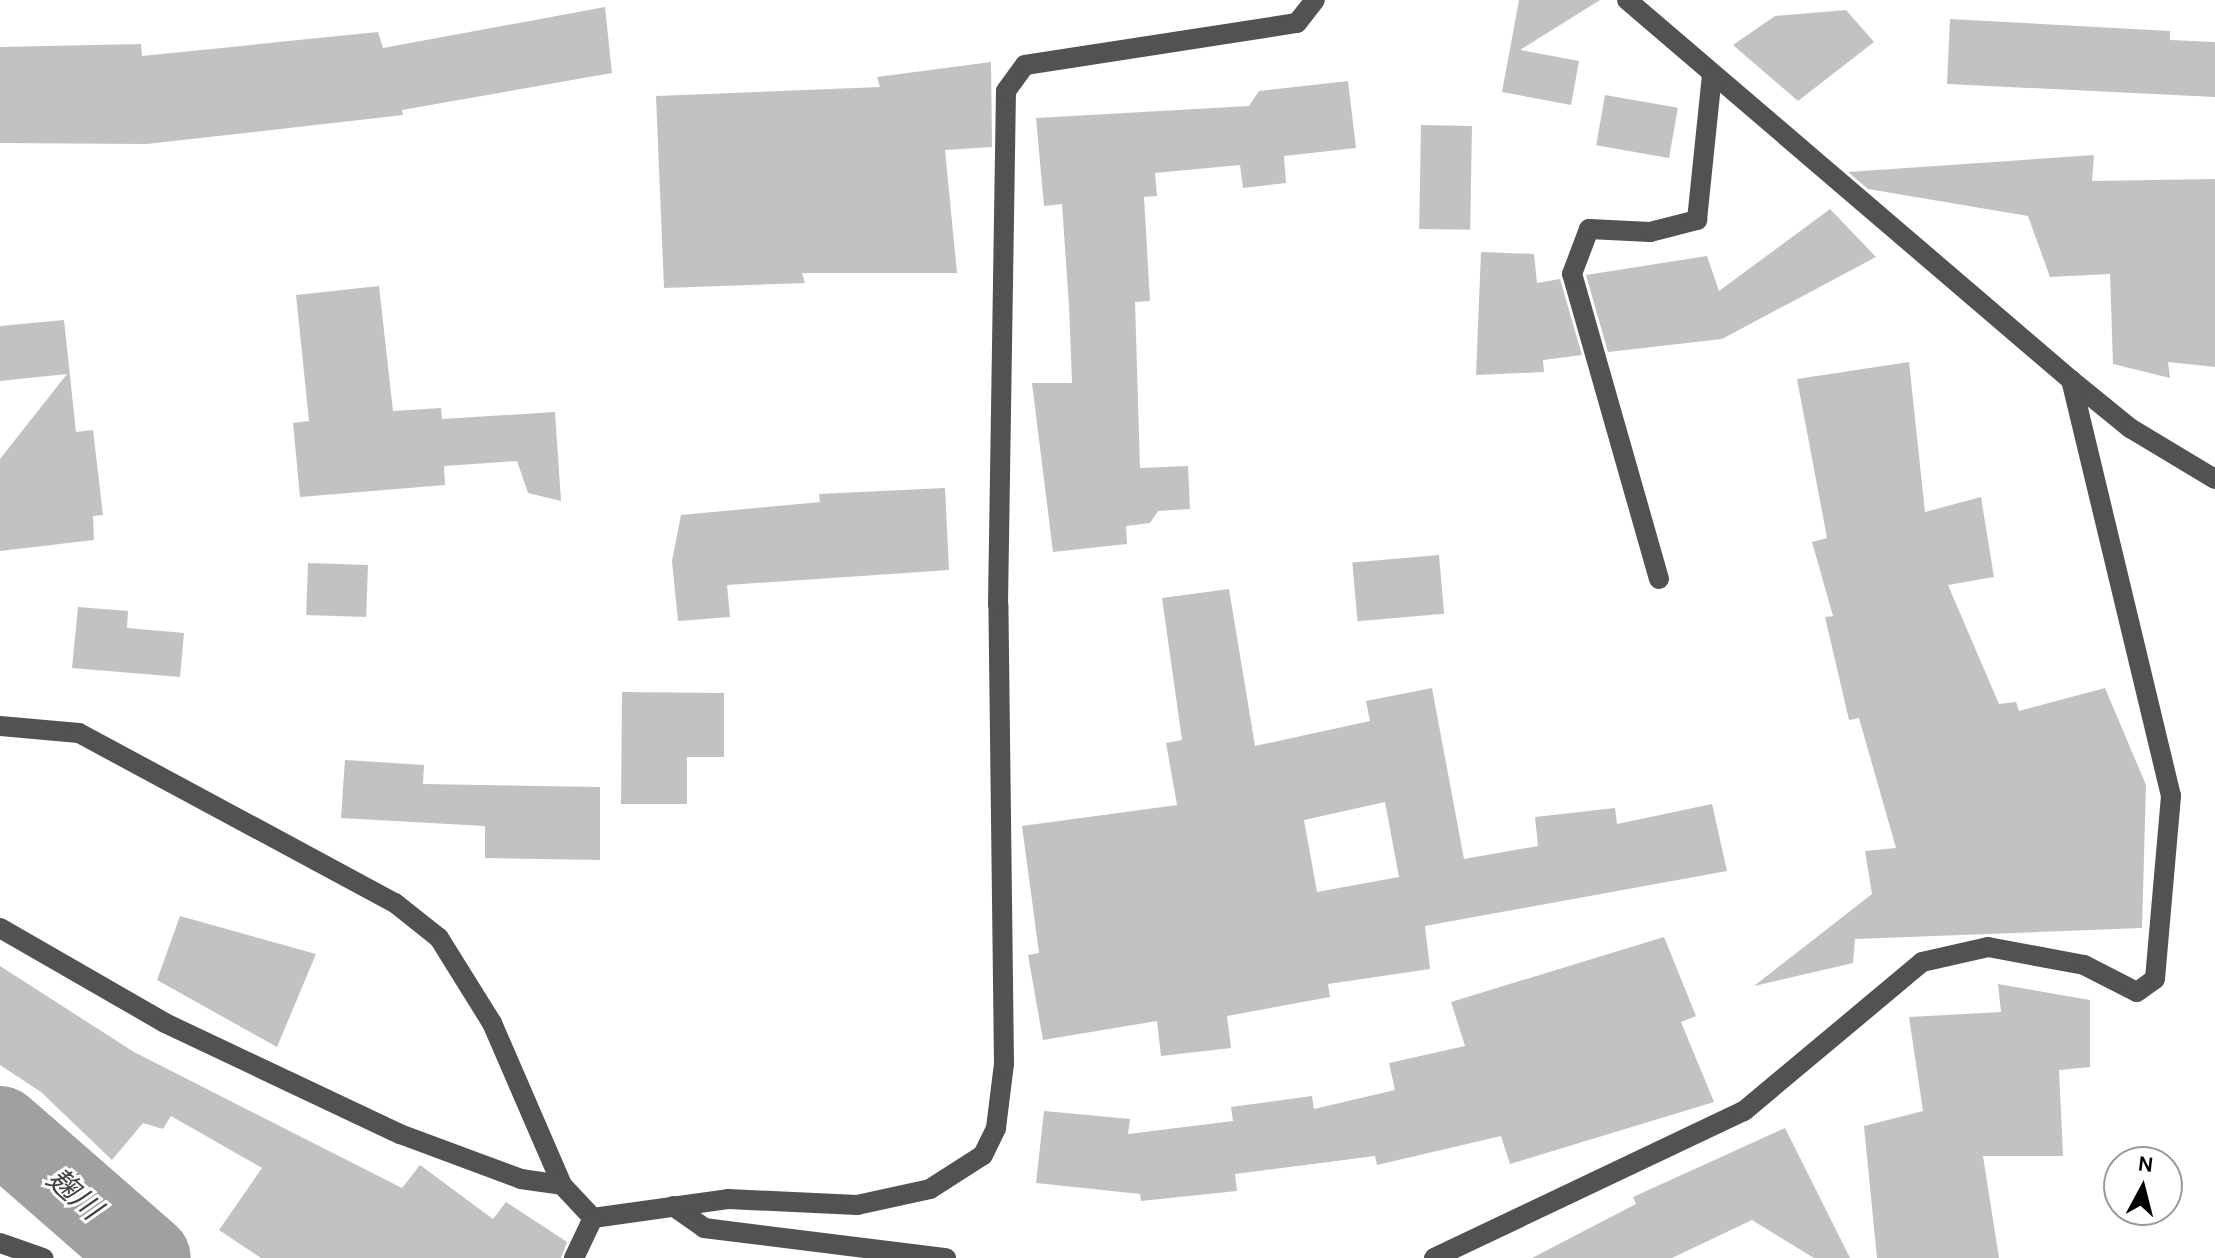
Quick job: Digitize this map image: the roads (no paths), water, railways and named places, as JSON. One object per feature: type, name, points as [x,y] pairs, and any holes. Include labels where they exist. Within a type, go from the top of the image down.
[{"type":"street","points":[[593,1218],[728,1199],[857,1205],[930,1189],[983,1155],[996,1128],[1004,1064],[998,604],[1006,91],[1025,65],[1297,23],[1315,0]]},
{"type":"street","points":[[1627,0],[1712,75],[1891,219],[2071,380],[2130,428],[2215,479]]},
{"type":"street","points":[[1659,579],[1572,274],[1589,229],[1650,232],[1697,220],[1712,75]]},
{"type":"street","points":[[1434,1258],[1744,1111],[1922,962],[1988,947],[2084,965],[2137,992],[2155,979],[2171,796],[2071,380]]},
{"type":"street","points":[[0,726],[79,733],[395,903],[439,938],[492,1023],[562,1185],[593,1218]]},
{"type":"street","points":[[0,928],[165,1023],[400,1134],[521,1179],[562,1185]]},
{"type":"street","points":[[673,1206],[704,1228],[946,1258]]},
{"type":"street","points":[[574,1258],[593,1218]]},
{"type":"street","points":[[0,1243],[43,1258]]},
{"type":"waterway","name":"麹川","points":[[0,1129],[148,1258]]}]
